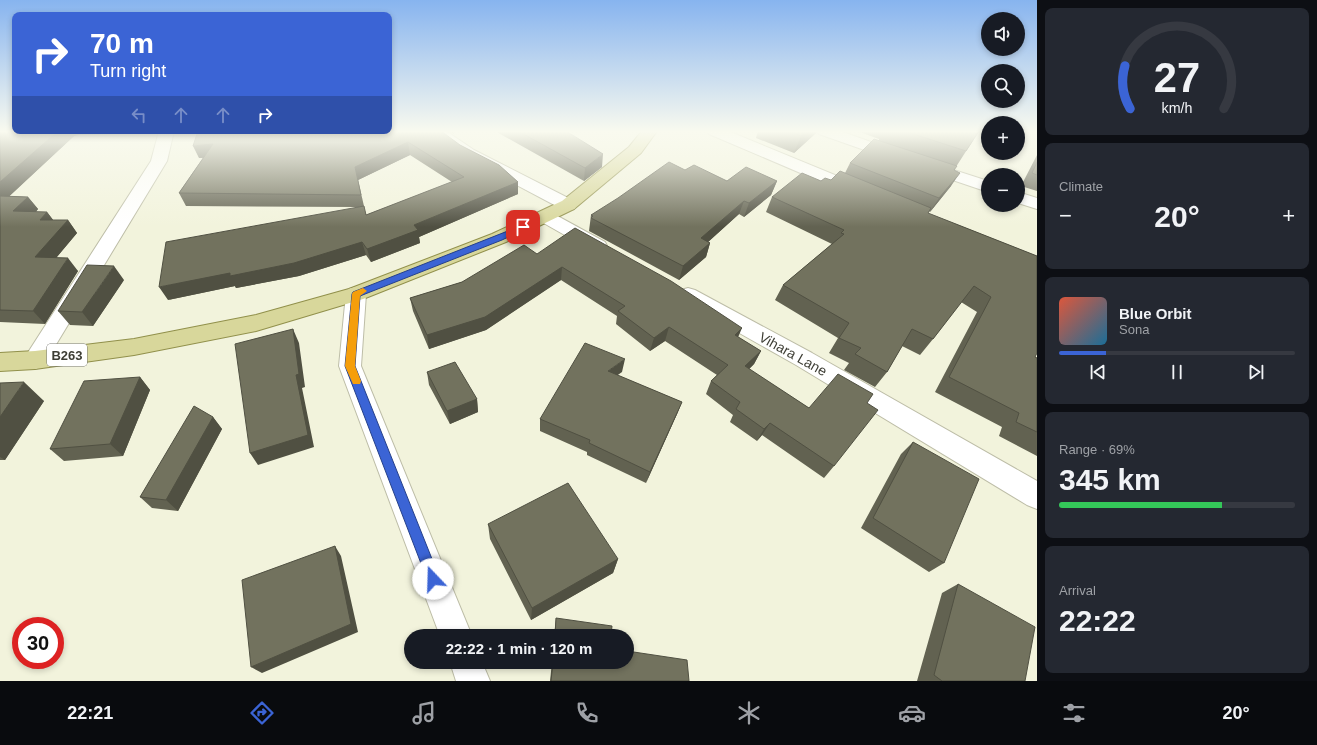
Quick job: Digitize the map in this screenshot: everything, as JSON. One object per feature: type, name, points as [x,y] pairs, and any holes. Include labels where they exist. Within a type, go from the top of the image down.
[{"type":"main road","name":"B263","points":[[0,362],[35,360],[134,346],[256,323],[356,294],[499,238],[546,217],[568,204],[619,163]]},
{"type":"street","points":[[35,360],[158,163]]},
{"type":"street","points":[[487,163],[568,204]]},
{"type":"street","points":[[790,163],[875,198]]},
{"type":"street","points":[[917,163],[981,185]]},
{"type":"street","points":[[1025,200],[1037,204]]},
{"type":"street","points":[[546,217],[616,255]]},
{"type":"street","name":"Vihara Lane","points":[[671,286],[804,359],[1037,496]]},
{"type":"street","points":[[356,294],[350,366],[453,629]]},
{"type":"street","points":[[469,669],[473,681]]},
{"type":"building","points":[[0,163],[22,163],[0,182]]},
{"type":"building","points":[[200,163],[364,163],[355,167],[361,195],[179,193]]},
{"type":"building","points":[[441,163],[495,163],[518,182],[414,225],[418,230],[367,249],[362,242],[294,263],[230,276],[230,273],[159,287],[166,242],[364,206],[366,215],[464,177]]},
{"type":"building","points":[[576,163],[592,163],[585,168]]},
{"type":"building","points":[[668,163],[685,170],[694,165],[727,181],[746,167],[777,181],[749,203],[744,201],[701,238],[710,243],[683,266],[591,218],[593,216],[591,215]]},
{"type":"building","points":[[850,163],[947,163],[957,166],[954,170],[960,173],[939,198]]},
{"type":"building","points":[[1037,163],[1037,163],[1037,175],[1032,173]]},
{"type":"building","points":[[840,171],[931,208],[928,213],[1037,256],[1037,353],[1035,357],[1037,358],[1037,432],[1016,422],[1019,413],[949,377],[991,297],[974,286],[933,339],[912,329],[887,372],[855,354],[861,348],[839,338],[849,323],[783,285],[844,234],[841,233],[844,230],[772,197],[802,173],[821,181],[825,178],[831,180]]},
{"type":"building","points":[[0,196],[28,197],[13,211],[47,212],[40,220],[68,220],[35,257],[68,258],[33,311],[0,310]]},
{"type":"building","points":[[575,228],[671,281],[742,328],[735,335],[761,351],[745,366],[809,408],[838,374],[873,394],[867,403],[878,410],[834,466],[770,423],[764,429],[736,409],[740,402],[711,381],[728,365],[669,327],[654,338],[618,311],[625,306],[562,267],[485,317],[427,335],[410,298],[462,282],[524,245],[537,254]]},
{"type":"building","points":[[87,265],[114,266],[82,312],[58,311]]},
{"type":"building","points":[[293,329],[299,374],[296,375],[308,435],[250,453],[235,344]]},
{"type":"building","points":[[585,343],[625,359],[608,371],[682,402],[650,472],[589,443],[590,440],[540,419]]},
{"type":"building","points":[[455,362],[477,399],[447,411],[427,372]]},
{"type":"building","points":[[140,377],[110,444],[50,449],[84,381]]},
{"type":"building","points":[[24,382],[0,417],[0,383]]},
{"type":"building","points":[[194,406],[213,417],[166,500],[140,497]]},
{"type":"building","points":[[913,442],[979,479],[944,563],[873,518]]},
{"type":"building","points":[[568,483],[618,559],[532,608],[488,524]]},
{"type":"building","points":[[335,546],[351,624],[251,667],[242,580]]},
{"type":"building","points":[[958,584],[1035,627],[1025,681],[942,681],[934,675]]},
{"type":"building","points":[[556,618],[612,626],[612,629],[555,629]]},
{"type":"building","points":[[634,652],[687,660],[689,681],[551,681],[552,669],[634,669]]},
{"type":"slow traffic","points":[[356,381],[350,366],[356,294],[363,291]]},
{"type":"route","points":[[433,579],[350,366],[356,294],[499,238],[523,227]]}]
